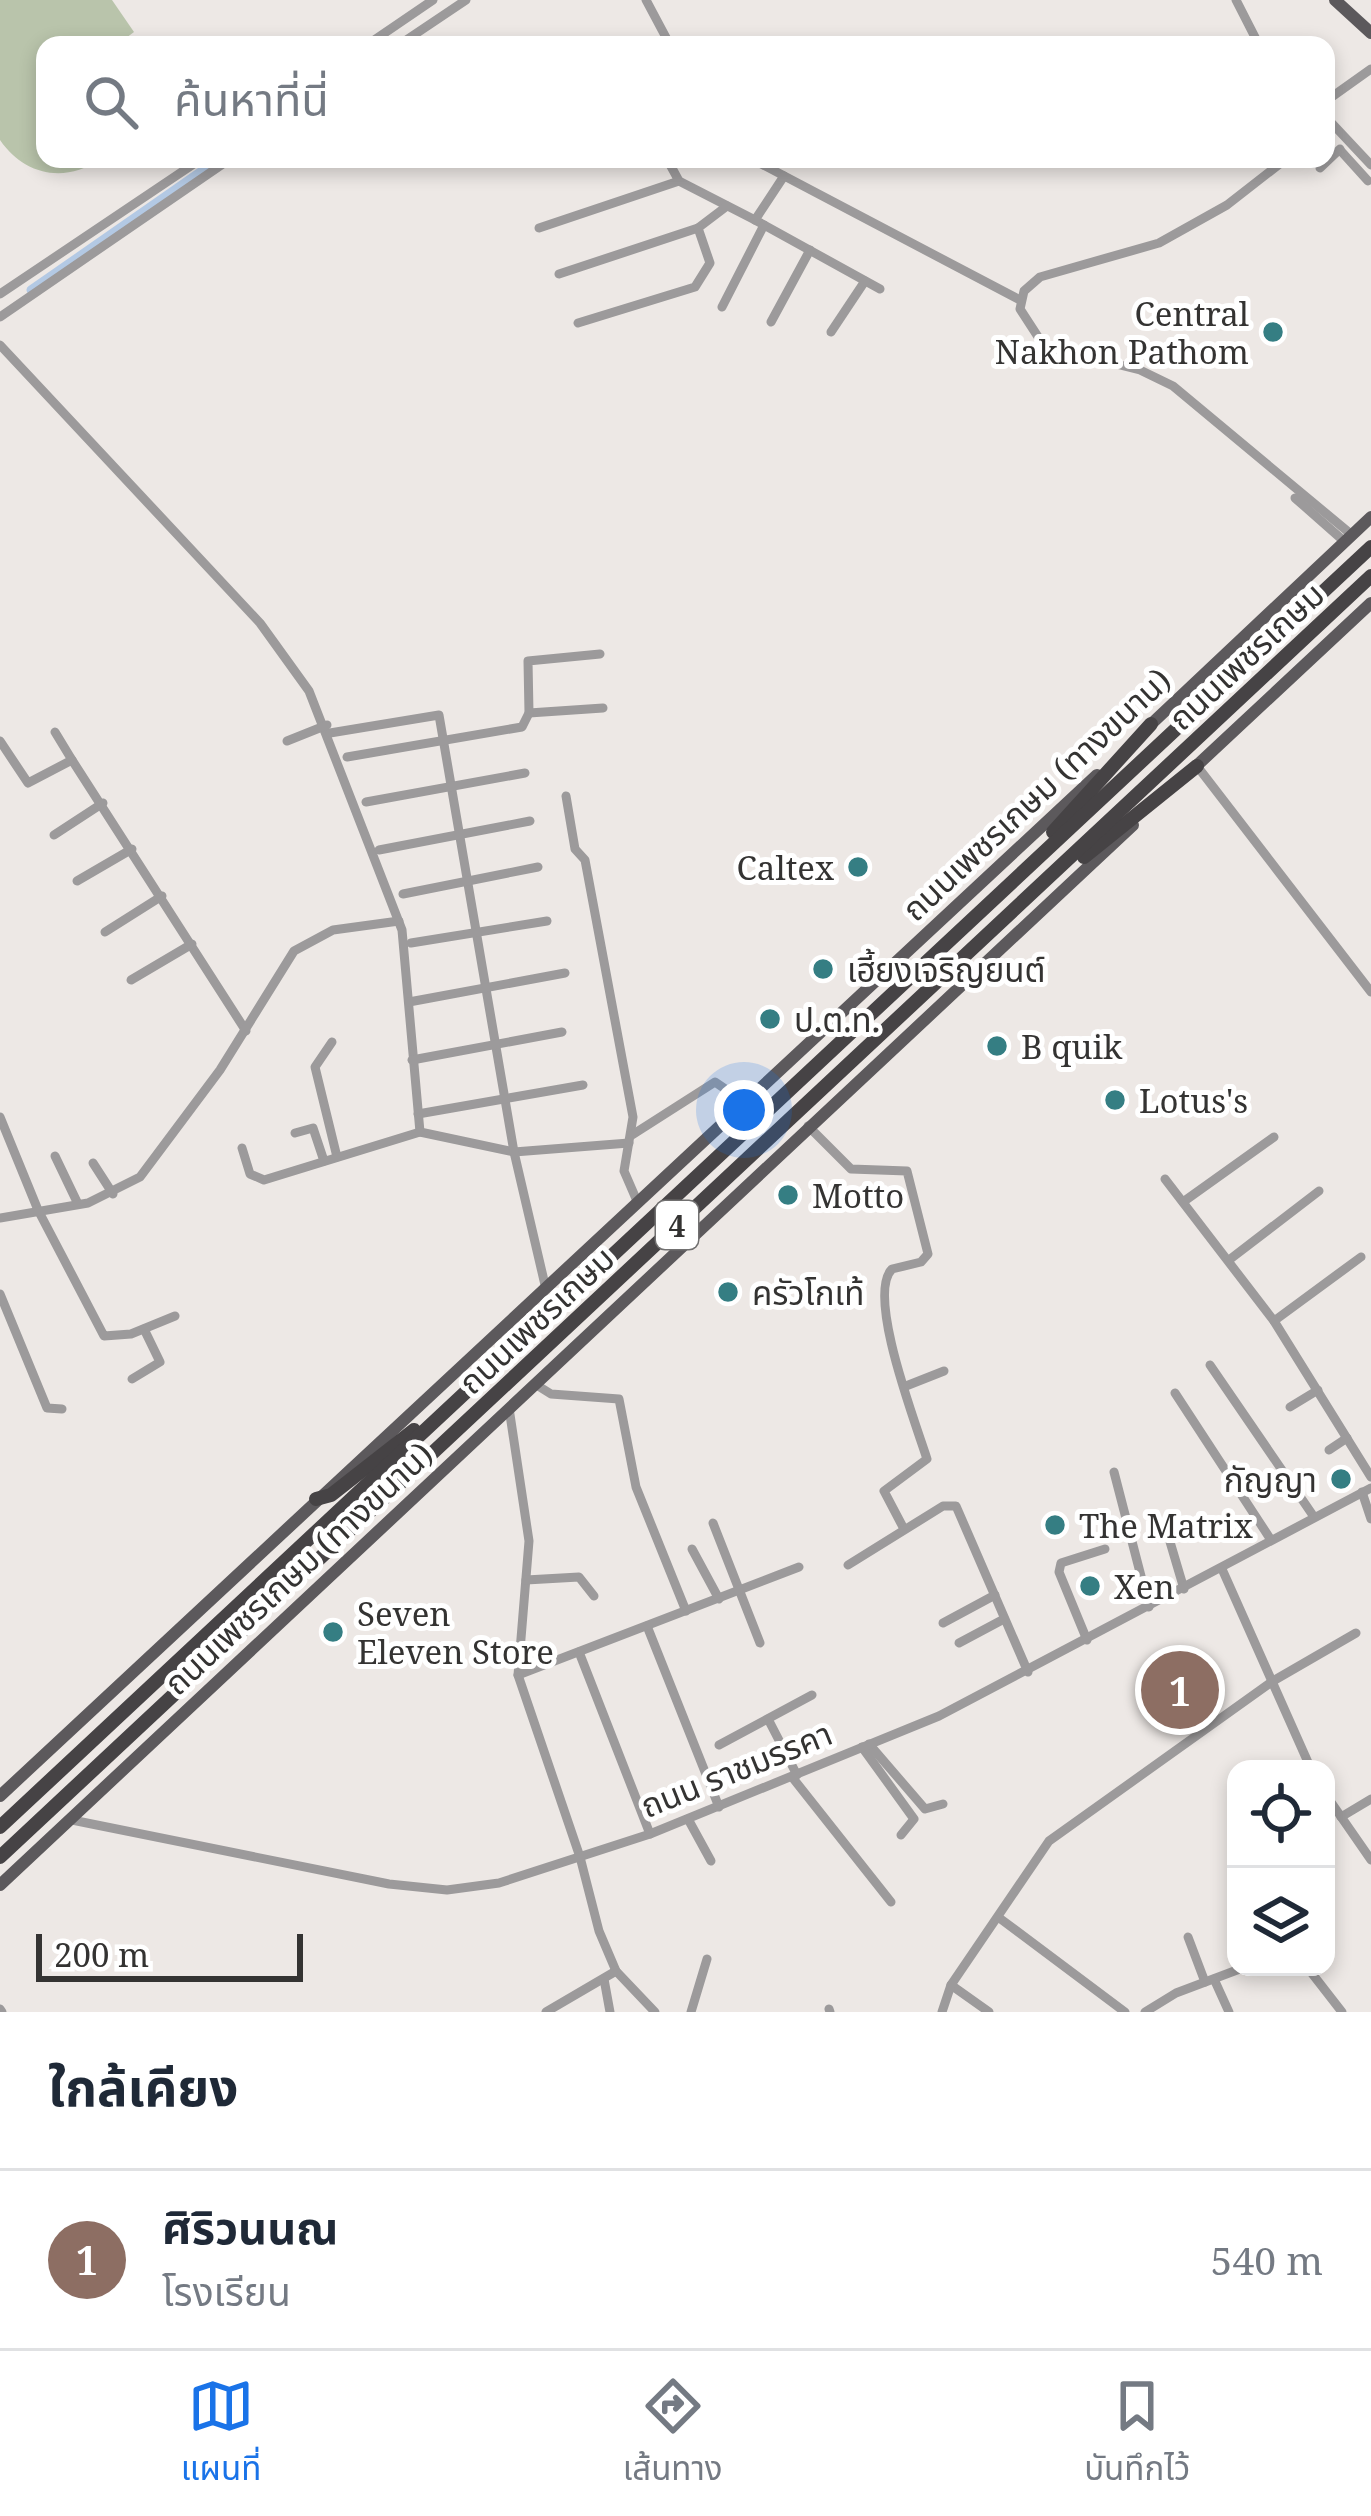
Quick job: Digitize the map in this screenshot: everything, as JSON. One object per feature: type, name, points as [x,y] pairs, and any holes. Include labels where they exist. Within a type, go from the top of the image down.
[{"type":"highway","name":"ถนนเพชรเกษม","points":[[0,1827],[1371,547]]},
{"type":"highway","name":"ถนนเพชรเกษม","points":[[0,1857],[1371,576]]},
{"type":"highway","points":[[988,902],[1151,724]]},
{"type":"highway","points":[[1006,919],[1197,766]]},
{"type":"highway","points":[[316,1499],[332,1495],[433,1415],[442,1415]]},
{"type":"main road","points":[[1335,0],[1371,33]]},
{"type":"main road","name":"ถนนเพชรเกษม (ทางขนาน)","points":[[0,1796],[1371,517]]},
{"type":"main road","name":"ถนนเพชรเกษม (ทางขนาน)","points":[[0,1885],[1371,603]]},
{"type":"street","points":[[380,36],[433,0]]},
{"type":"street","points":[[412,36],[466,0]]},
{"type":"street","points":[[646,0],[665,36]]},
{"type":"street","points":[[1236,0],[1254,36]]},
{"type":"street","points":[[1335,95],[1371,69]]},
{"type":"street","points":[[1335,127],[1371,165]]},
{"type":"street","points":[[1335,154],[1349,142]]},
{"type":"street","points":[[1340,149],[1368,181]]},
{"type":"street","points":[[0,294],[188,168]]},
{"type":"street","points":[[0,317],[217,168]]},
{"type":"street","points":[[672,168],[679,182],[880,289]]},
{"type":"street","points":[[769,168],[1021,300]]},
{"type":"street","points":[[1274,168],[1227,205],[1159,244],[1051,271],[1028,286],[1021,300],[1024,319],[1044,346],[1158,380],[1348,539]]},
{"type":"street","points":[[722,307],[784,176]]},
{"type":"street","points":[[539,228],[679,182]]},
{"type":"street","points":[[559,274],[698,228],[727,206]]},
{"type":"street","points":[[578,323],[695,287],[710,263],[698,228]]},
{"type":"street","points":[[771,322],[810,250]]},
{"type":"street","points":[[831,332],[866,280]]},
{"type":"street","points":[[0,345],[289,656],[328,729],[399,920],[420,1132]]},
{"type":"street","points":[[347,757],[522,728],[529,713],[528,661],[600,654]]},
{"type":"street","points":[[529,713],[603,708]]},
{"type":"street","points":[[287,741],[328,729],[437,713],[514,1152],[545,1285]]},
{"type":"street","points":[[55,732],[245,1031]]},
{"type":"street","points":[[1,747],[28,783],[72,760]]},
{"type":"street","points":[[1197,766],[1371,992]]},
{"type":"street","points":[[366,802],[525,773]]},
{"type":"street","points":[[566,796],[575,849],[585,860],[590,883],[633,1117],[624,1172],[637,1201]]},
{"type":"street","points":[[54,835],[104,803]]},
{"type":"street","points":[[379,850],[530,821]]},
{"type":"street","points":[[77,881],[132,849]]},
{"type":"street","points":[[403,894],[538,867]]},
{"type":"street","points":[[105,932],[162,896]]},
{"type":"street","points":[[0,1218],[113,1194],[149,1168],[245,1031],[294,951],[333,930],[399,920]]},
{"type":"street","points":[[411,943],[547,921]]},
{"type":"street","points":[[131,980],[192,944]]},
{"type":"street","points":[[409,1002],[565,973]]},
{"type":"street","points":[[412,1060],[562,1033]]},
{"type":"street","points":[[332,1042],[315,1067],[337,1157]]},
{"type":"street","points":[[242,1148],[256,1180],[420,1132],[514,1152],[630,1139],[715,1082],[743,1101]]},
{"type":"street","points":[[418,1114],[583,1085]]},
{"type":"street","points":[[0,1118],[38,1210],[104,1336],[114,1339],[175,1316]]},
{"type":"street","points":[[808,1126],[851,1168],[907,1171],[928,1254],[921,1262],[886,1273],[884,1293],[886,1324],[927,1459],[884,1491],[904,1529]]},
{"type":"street","points":[[296,1132],[313,1128],[324,1161]]},
{"type":"street","points":[[1183,1202],[1274,1137]]},
{"type":"street","points":[[55,1156],[78,1204]]},
{"type":"street","points":[[94,1163],[113,1194]]},
{"type":"street","points":[[1165,1179],[1274,1322],[1371,1477]]},
{"type":"street","points":[[1229,1260],[1319,1191]]},
{"type":"street","points":[[1274,1322],[1361,1257]]},
{"type":"street","points":[[0,1294],[44,1403],[52,1413],[62,1409]]},
{"type":"street","points":[[133,1379],[160,1362],[144,1329]]},
{"type":"street","points":[[1210,1365],[1312,1514]]},
{"type":"street","points":[[906,1386],[944,1371]]},
{"type":"street","points":[[535,1384],[550,1394],[619,1399],[636,1487],[686,1612]]},
{"type":"street","points":[[1290,1407],[1318,1390]]},
{"type":"street","points":[[1174,1394],[1271,1540]]},
{"type":"street","points":[[509,1408],[529,1541],[518,1675],[616,1971],[655,2012]]},
{"type":"street","points":[[1329,1450],[1347,1438]]},
{"type":"street","points":[[1114,1472],[1149,1607]]},
{"type":"street","points":[[1366,1490],[1371,1519]]},
{"type":"street","name":"ถนน ราชมรรคา","points":[[72,1820],[389,1884],[473,1890],[650,1834],[865,1746],[1028,1672],[1222,1569],[1312,1514],[1366,1490]]},
{"type":"street","points":[[848,1564],[943,1506],[956,1506],[1028,1672]]},
{"type":"street","points":[[713,1523],[760,1643]]},
{"type":"street","points":[[1168,1535],[1184,1589]]},
{"type":"street","points":[[692,1549],[719,1599]]},
{"type":"street","points":[[1087,1640],[1059,1572],[1061,1564],[1105,1549]]},
{"type":"street","points":[[518,1675],[799,1567]]},
{"type":"street","points":[[1222,1569],[1307,1760]]},
{"type":"street","points":[[526,1580],[579,1576],[594,1596]]},
{"type":"street","points":[[944,1623],[995,1594]]},
{"type":"street","points":[[958,1643],[1004,1619]]},
{"type":"street","points":[[646,1626],[718,1807]]},
{"type":"street","points":[[942,2012],[951,1985],[1049,1841],[1273,1681],[1356,1633]]},
{"type":"street","points":[[579,1652],[650,1834]]},
{"type":"street","points":[[719,1745],[812,1695]]},
{"type":"street","points":[[767,1720],[795,1776],[891,1902]]},
{"type":"street","points":[[865,1746],[925,1809],[944,1804]]},
{"type":"street","points":[[865,1746],[914,1819],[901,1835]]},
{"type":"street","points":[[1341,1817],[1371,1798]]},
{"type":"street","points":[[1335,1809],[1371,1860]]},
{"type":"street","points":[[688,1819],[711,1861]]},
{"type":"street","points":[[998,1917],[1124,2012]]},
{"type":"street","points":[[1188,1937],[1229,2012]]},
{"type":"street","points":[[691,2012],[707,1959]]},
{"type":"street","points":[[546,2012],[616,1971]]},
{"type":"street","points":[[1145,2012],[1227,1974]]},
{"type":"street","points":[[1314,1976],[1338,2008],[1322,2012]]},
{"type":"street","points":[[604,1979],[610,2012]]},
{"type":"street","points":[[951,1985],[988,2012]]},
{"type":"green space","points":[[0,0],[112,0],[134,32],[129,36],[36,36],[36,168],[84,168],[59,173],[33,168],[0,140]]},
{"type":"water","points":[[1160,1664],[1189,1723],[1171,1732],[1142,1673]]},
{"type":"waterway","points":[[31,290],[206,168]]},
{"type":"place","name":"Central Nakhon Pathom","points":[[1273,332]]},
{"type":"place","name":"Caltex","points":[[858,867]]},
{"type":"place","name":"เฮี้ยงเจริญยนต์","points":[[823,969]]},
{"type":"place","name":"ป.ต.ท.","points":[[770,1019]]},
{"type":"place","name":"B quik","points":[[997,1046]]},
{"type":"place","name":"Lotus's","points":[[1115,1100]]},
{"type":"place","name":"Motto","points":[[788,1195]]},
{"type":"place","name":"ครัวโกเท้","points":[[728,1292]]},
{"type":"place","name":"กัญญา","points":[[1341,1479]]},
{"type":"place","name":"The Matrix","points":[[1055,1525]]},
{"type":"place","name":"Xen","points":[[1090,1586]]},
{"type":"place","name":"Seven Eleven Store","points":[[333,1632]]},
{"type":"place","name":"ศิริวนนณ","points":[[1180,1690]]}]
